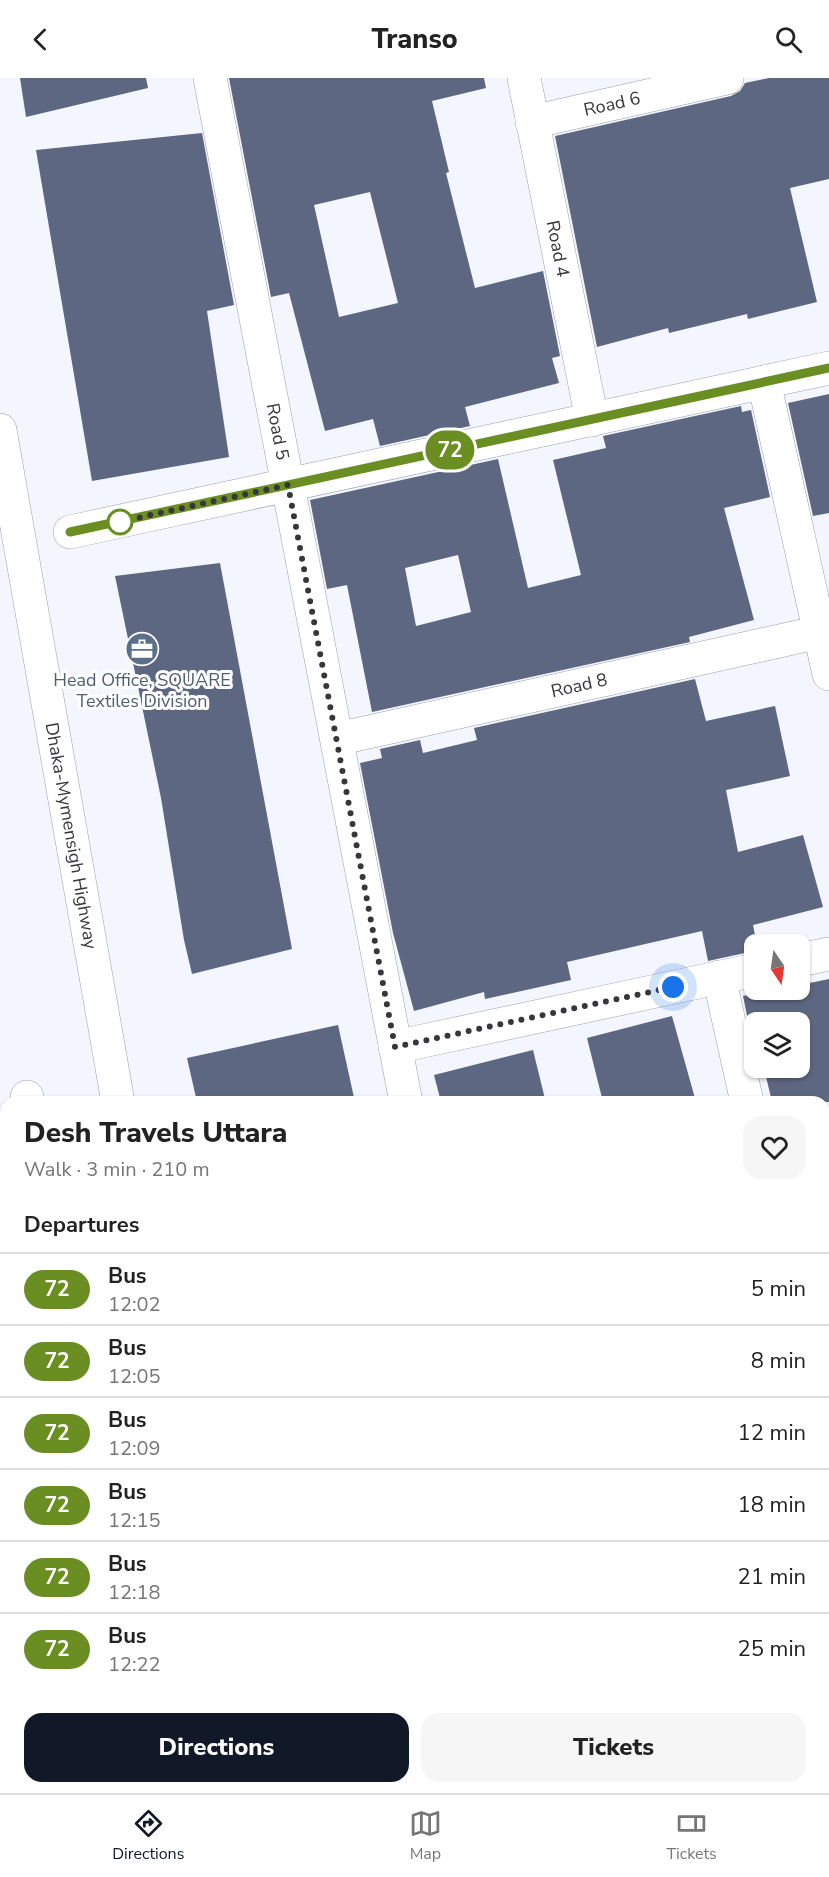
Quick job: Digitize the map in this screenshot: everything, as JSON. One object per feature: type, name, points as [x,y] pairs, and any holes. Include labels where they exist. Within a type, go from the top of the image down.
[{"type":"main road","name":"Road 5","points":[[210,78],[405,1096]]},
{"type":"main road","name":"Road 4","points":[[524,78],[592,420]]},
{"type":"main road","name":"Road 6","points":[[532,122],[727,78]]},
{"type":"main road","points":[[70,532],[829,368]]},
{"type":"main road","points":[[764,382],[829,674]]},
{"type":"main road","name":"Dhaka-Mymensigh Highway","points":[[0,429],[117,1096]]},
{"type":"main road","name":"Road 8","points":[[337,739],[820,632]]},
{"type":"main road","points":[[810,958],[829,954]]},
{"type":"main road","points":[[395,1047],[744,972]]},
{"type":"main road","points":[[720,977],[746,1096]]},
{"type":"building","points":[[20,78],[146,78],[148,88],[26,117]]},
{"type":"building","points":[[229,78],[484,78],[486,88],[432,101],[449,172],[446,173],[475,288],[543,271],[560,356],[552,358],[559,383],[465,407],[470,426],[380,446],[373,419],[325,431],[289,293],[271,297]],"holes":[[[370,192],[398,303],[339,317],[314,205]]]},
{"type":"building","points":[[769,78],[829,78],[829,179],[790,188],[817,302],[748,319],[747,314],[669,333],[668,328],[597,347],[555,136],[731,96],[740,91],[745,83]]},
{"type":"building","points":[[202,133],[234,305],[207,311],[229,457],[92,481],[36,150]]},
{"type":"building","points":[[829,394],[829,513],[813,516],[788,403]]},
{"type":"building","points":[[741,406],[742,412],[751,410],[770,497],[724,508],[754,620],[689,637],[690,642],[372,712],[347,585],[327,589],[310,500],[498,459],[528,588],[581,575],[553,460],[606,448],[603,436]],"holes":[[[458,555],[471,612],[416,626],[405,568]]]},
{"type":"building","points":[[220,563],[292,949],[192,974],[184,940],[161,798],[115,576]]},
{"type":"building","points":[[695,679],[706,721],[775,706],[790,776],[726,790],[738,852],[803,835],[823,907],[753,925],[755,934],[744,934],[744,953],[708,961],[702,931],[567,962],[571,980],[485,999],[484,992],[414,1011],[393,933],[360,763],[382,758],[380,749],[420,740],[423,753],[477,740],[474,728]]},
{"type":"building","points":[[829,979],[829,1096],[771,1096],[766,1078],[810,1078],[810,1012],[746,1012],[743,996],[744,1000],[810,1000],[810,983]]},
{"type":"building","points":[[672,1016],[694,1096],[602,1096],[587,1038]]},
{"type":"building","points":[[338,1025],[354,1096],[196,1096],[187,1058]]},
{"type":"building","points":[[533,1050],[544,1096],[439,1096],[434,1075]]},
{"type":"bus line","name":"72","points":[[70,532],[829,368]]},
{"type":"place","name":"Head Office, SQUARE Textiles Division","points":[[142,649]]},
{"type":"route","points":[[120,522],[114,523],[288,485],[395,1047],[673,987]]}]
